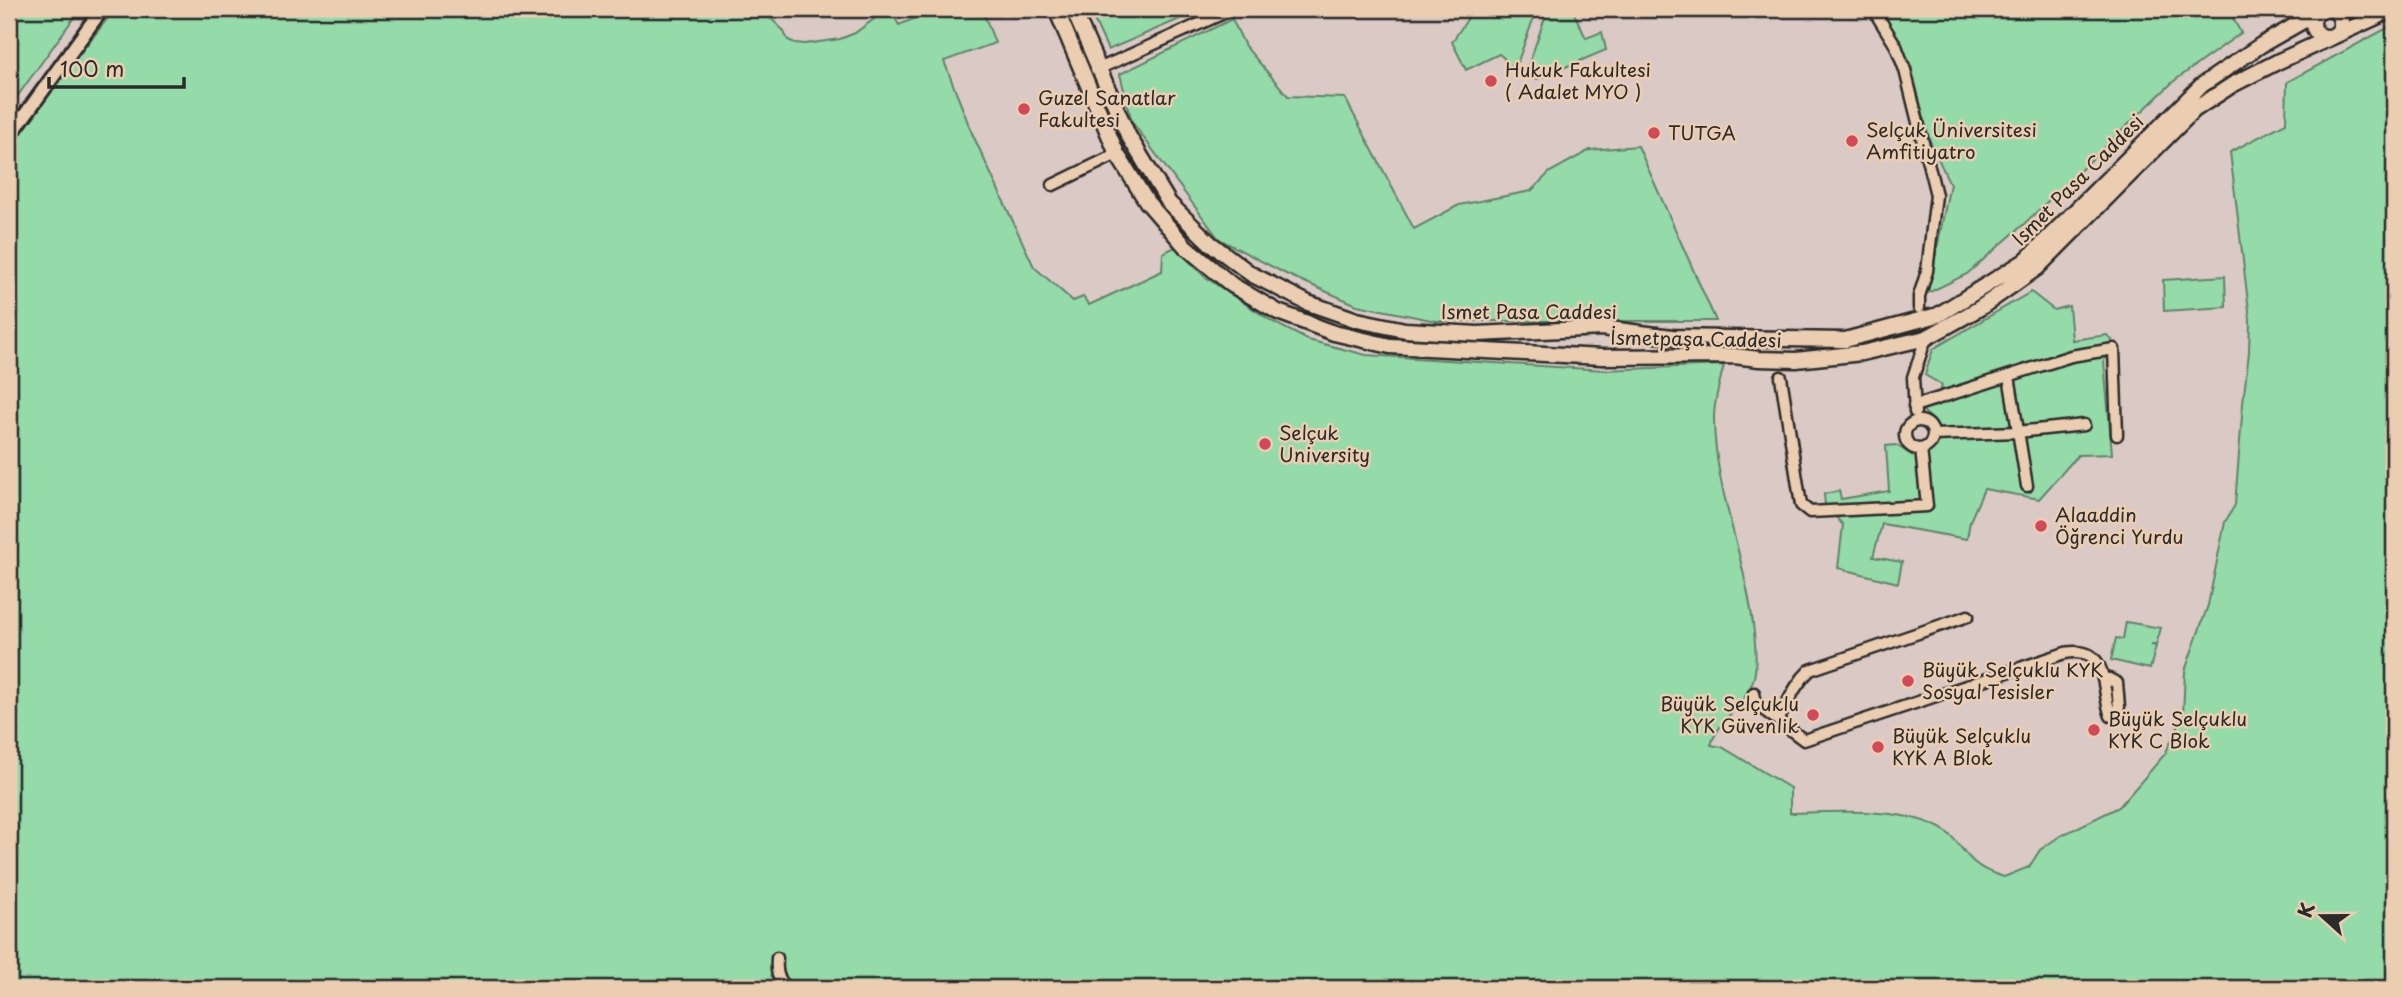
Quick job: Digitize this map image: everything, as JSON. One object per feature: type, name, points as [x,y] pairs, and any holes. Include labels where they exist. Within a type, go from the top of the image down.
[{"type":"main road","name":"İsmetpaşa Caddesi","points":[[1056,9],[1117,154],[1147,202],[1186,247],[1232,285],[1278,312],[1334,333],[1390,346],[1607,357],[1734,356],[1796,360],[1861,353],[1926,338],[1980,308],[2037,268],[2194,110],[2232,85],[2334,35],[2393,13]]},
{"type":"main road","name":"Ismet Pasa Caddesi","points":[[1073,9],[1128,135],[1169,203],[1210,243],[1251,274],[1308,303],[1357,320],[1405,330],[1478,334],[1609,329],[1672,337],[1845,340],[1938,315],[2025,261],[2202,85],[2261,45],[2322,9]]},
{"type":"main road","points":[[2322,9],[2330,9],[2340,19],[2340,28],[2334,35],[2321,36],[2314,30],[2313,21],[2322,9]]},
{"type":"main road","points":[[1591,356],[1585,343],[1593,329]]},
{"type":"main road","points":[[1607,357],[1615,344],[1609,329]]},
{"type":"street","points":[[9,137],[102,9]]},
{"type":"street","points":[[1085,79],[1099,68],[1233,9]]},
{"type":"street","points":[[1872,9],[1896,47],[1905,70],[1936,195],[1927,271],[1919,296],[1919,308]]},
{"type":"street","points":[[1053,186],[1117,154]]},
{"type":"street","points":[[1734,356],[1741,337]]},
{"type":"street","points":[[1916,421],[1913,377],[1926,338]]},
{"type":"street","points":[[1914,407],[2071,356],[2114,349],[2117,435]]},
{"type":"street","points":[[2009,376],[2027,486]]},
{"type":"street","points":[[1780,377],[1801,505],[1810,512],[1927,506],[1921,449]]},
{"type":"street","points":[[1916,421],[1927,424],[1933,435],[1929,445],[1921,449],[1908,445],[1905,437],[1908,426],[1916,421]]},
{"type":"street","points":[[1933,435],[2017,432],[2084,425]]},
{"type":"street","points":[[1778,720],[1789,696],[1810,670],[1968,616]]},
{"type":"street","points":[[1754,692],[1756,704],[1804,740],[2078,650],[2094,658],[2106,683]]},
{"type":"street","points":[[777,958],[776,972],[779,981],[787,988]]},
{"type":"shaded area","name":"Selçuk University","points":[[9,9],[2394,9],[2394,988],[9,316]]},
{"type":"green space","points":[[9,9],[80,9],[9,108]]},
{"type":"green space","name":"Selçuk University","points":[[115,9],[761,9],[783,30],[788,40],[805,44],[840,39],[855,33],[885,11],[893,14],[899,25],[937,9],[982,9],[995,43],[944,61],[972,133],[1034,267],[1073,301],[1083,297],[1089,305],[1162,271],[1163,253],[1175,247],[1205,277],[1271,321],[1308,340],[1366,355],[1605,370],[1724,365],[1715,405],[1715,444],[1724,496],[1749,598],[1756,660],[1748,692],[1721,726],[1711,745],[1722,747],[1790,788],[1790,813],[1870,812],[1929,823],[1945,831],[1978,865],[2004,877],[2029,867],[2040,850],[2060,836],[2119,807],[2165,754],[2183,716],[2185,671],[2208,605],[2225,522],[2235,505],[2249,352],[2250,319],[2230,152],[2286,123],[2287,82],[2389,27],[2394,28],[2394,988],[9,988],[9,145]]},
{"type":"green space","points":[[1089,9],[1203,9],[1108,50]]},
{"type":"green space","points":[[1474,9],[1537,9],[1518,61],[1506,68],[1504,58],[1499,54],[1466,70],[1452,42]]},
{"type":"green space","points":[[1548,9],[1572,9],[1586,38],[1602,32],[1606,50],[1537,79],[1527,69]]},
{"type":"green space","points":[[1882,9],[2228,9],[2241,33],[2174,81],[2024,224],[1967,274],[1928,293],[1950,184],[1929,139],[1911,66]]},
{"type":"green space","points":[[1232,19],[1245,46],[1288,96],[1345,98],[1414,229],[1459,205],[1531,191],[1550,172],[1590,150],[1638,146],[1716,321],[1436,321],[1357,305],[1286,274],[1219,239],[1132,122],[1120,74]]},
{"type":"green space","points":[[2225,276],[2226,307],[2164,311],[2163,280]]},
{"type":"green space","points":[[2031,292],[2054,310],[2069,306],[2072,340],[2107,335],[2112,340],[2104,361],[2112,454],[2078,455],[2039,499],[1984,489],[1970,521],[1967,539],[1882,524],[1873,557],[1902,562],[1898,583],[1838,568],[1843,525],[1825,505],[1824,494],[1839,491],[1841,499],[1889,491],[1886,446],[1896,445],[1913,456],[1928,453],[1937,446],[1935,422],[1921,409],[1937,406],[1942,385],[1925,375],[1933,349]]},
{"type":"green space","points":[[2126,622],[2161,628],[2156,645],[2151,645],[2156,646],[2150,669],[2111,660],[2116,638],[2123,639]]},
{"type":"place","name":"Hukuk Fakultesi ( Adalet MYO )","points":[[1491,81]]},
{"type":"place","name":"Guzel Sanatlar Fakultesi","points":[[1024,109]]},
{"type":"place","name":"TUTGA","points":[[1654,133]]},
{"type":"place","name":"Selçuk Üniversitesi Amfitiyatro","points":[[1852,141]]},
{"type":"place","name":"Selçuk University","points":[[1265,444]]},
{"type":"place","name":"Alaaddin Öğrenci Yurdu","points":[[2041,526]]},
{"type":"place","name":"Büyük Selçuklu KYK Sosyal Tesisler","points":[[1908,681]]},
{"type":"place","name":"Büyük Selçuklu KYK Güvenlik","points":[[1813,715]]},
{"type":"place","name":"Büyük Selçuklu KYK C Blok","points":[[2094,730]]},
{"type":"place","name":"Büyük Selçuklu KYK A Blok","points":[[1878,747]]}]
